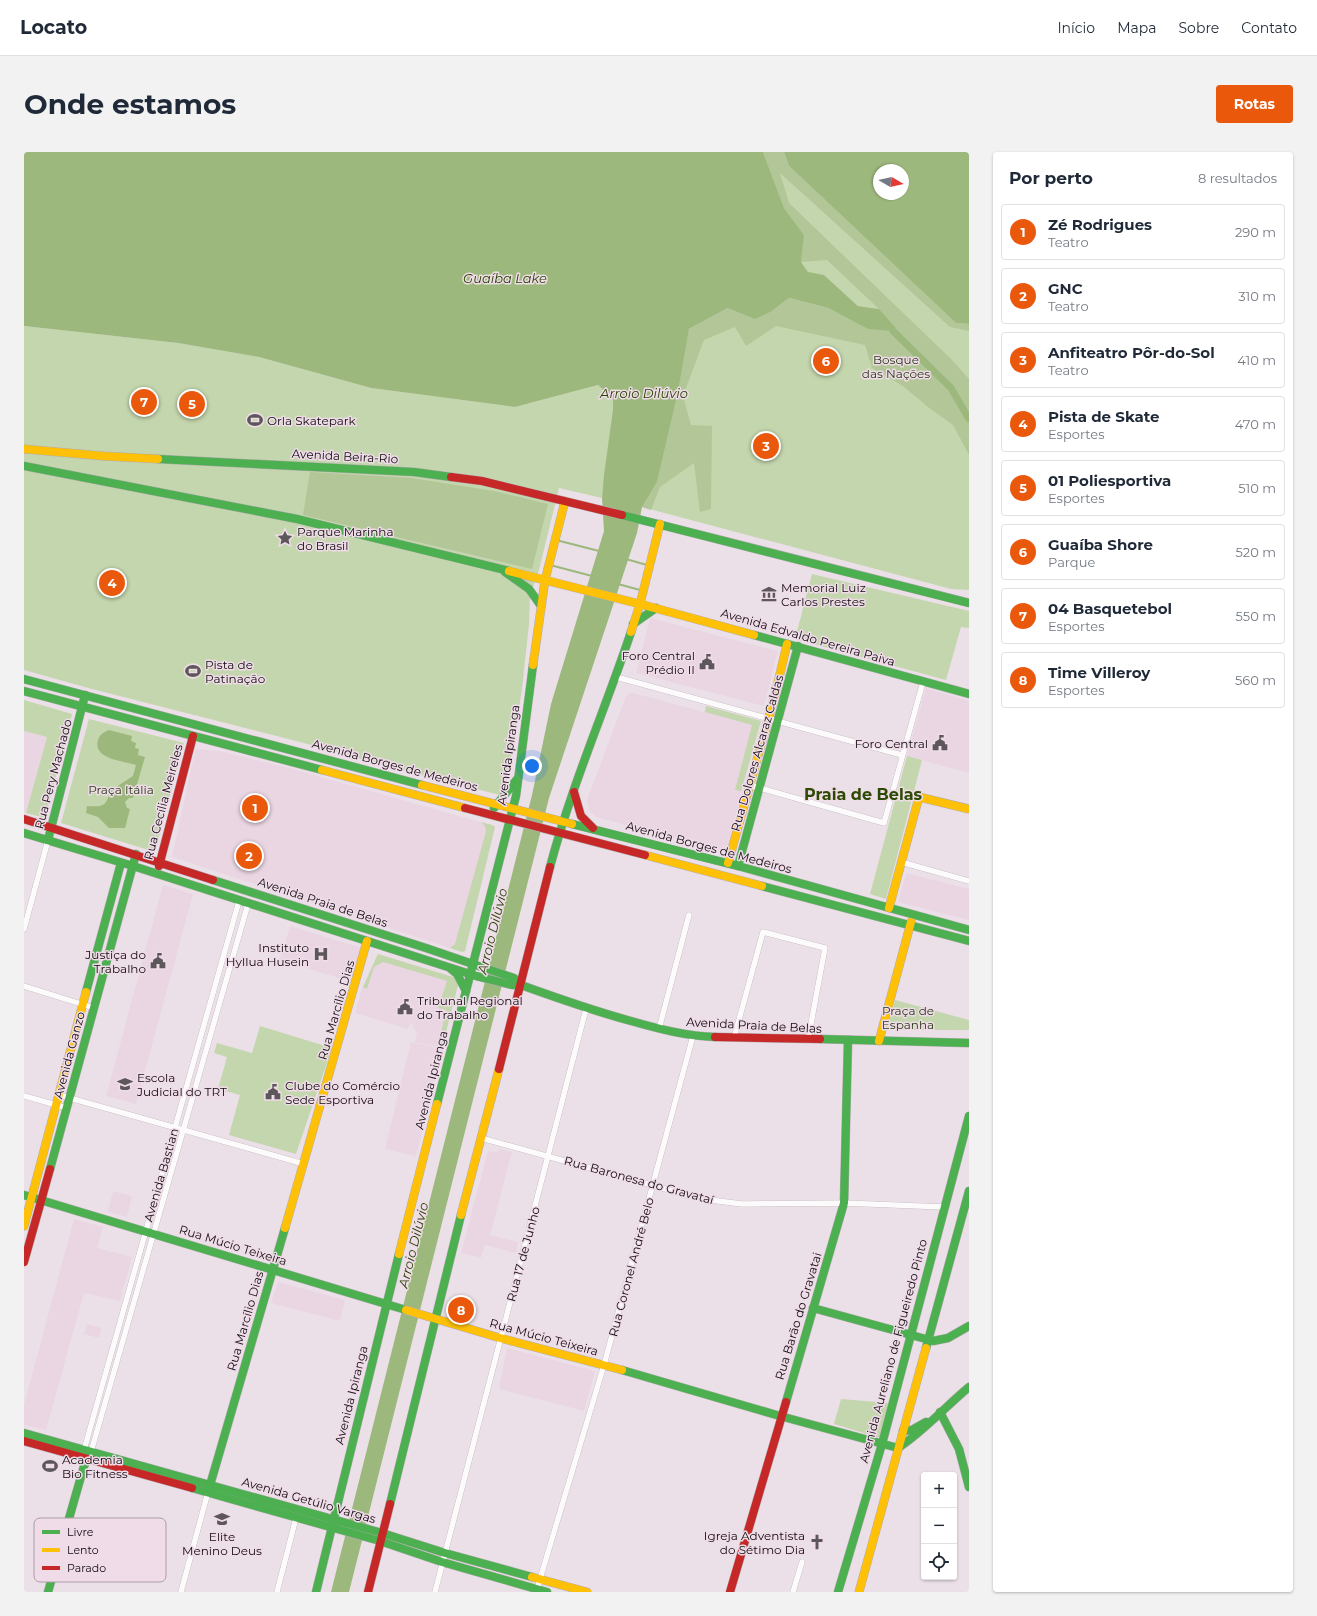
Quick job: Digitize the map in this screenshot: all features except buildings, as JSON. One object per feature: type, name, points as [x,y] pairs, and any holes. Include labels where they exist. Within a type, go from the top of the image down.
[{"type":"main road","name":"Avenida Beira-Rio","points":[[24,449],[103,456],[414,472],[482,481],[660,524]]},
{"type":"main road","points":[[24,466],[287,517],[560,583],[640,604]]},
{"type":"main road","name":"Avenida Ipiranga","points":[[316,1592],[330,1528],[466,991],[471,974],[477,967],[513,809],[541,606],[565,501]]},
{"type":"main road","points":[[368,1592],[431,1317],[481,1138],[562,821],[616,677],[640,604],[660,524],[952,600],[969,602]]},
{"type":"main road","points":[[501,569],[529,589],[541,606]]},
{"type":"main road","name":"Avenida Edvaldo Pereira Paiva","points":[[640,604],[969,694]]},
{"type":"main road","points":[[633,624],[656,608]]},
{"type":"main road","name":"Rua Dolores Alcaraz Caldas","points":[[728,863],[775,695],[787,644]]},
{"type":"main road","name":"Rua Dolores Alcaraz Caldas","points":[[738,866],[798,646]]},
{"type":"main road","name":"Avenida Borges de Medeiros","points":[[24,679],[523,812],[728,863],[969,930]]},
{"type":"main road","name":"Avenida Borges de Medeiros","points":[[24,691],[969,941]]},
{"type":"main road","name":"Rua Pery Machado","points":[[48,840],[85,695]]},
{"type":"main road","points":[[775,695],[785,698]]},
{"type":"main road","name":"Rua Cecília Meireles","points":[[157,874],[193,736]]},
{"type":"main road","points":[[487,814],[498,805],[518,777]]},
{"type":"main road","points":[[574,792],[581,816],[596,830]]},
{"type":"main road","points":[[889,908],[919,796],[969,809]]},
{"type":"main road","name":"Avenida Praia de Belas","points":[[24,820],[136,854],[426,948],[586,1009],[659,1029],[693,1036],[734,1038],[969,1043]]},
{"type":"main road","name":"Avenida Praia de Belas","points":[[24,833],[133,866],[479,977],[513,982]]},
{"type":"main road","name":"Avenida Ganzo","points":[[24,1262],[136,854]]},
{"type":"main road","name":"Avenida Ganzo","points":[[24,1226],[28,1196],[57,1106],[121,863]]},
{"type":"main road","points":[[715,873],[728,863]]},
{"type":"main road","points":[[879,1041],[913,915]]},
{"type":"main road","points":[[101,938],[112,941]]},
{"type":"main road","name":"Rua Marcílio Dias","points":[[209,1488],[304,1164],[367,941]]},
{"type":"main road","points":[[451,968],[457,974],[466,991]]},
{"type":"main road","name":"Rua Barão do Gravatai","points":[[730,1592],[780,1416],[844,1203],[848,1040]]},
{"type":"main road","name":"Avenida Aureliano de Figueiredo Pinto","points":[[838,1592],[882,1444],[969,1116]]},
{"type":"main road","points":[[859,1592],[928,1340],[967,1209],[969,1191]]},
{"type":"main road","name":"Rua Múcio Teixeira","points":[[28,1196],[500,1338],[604,1365],[780,1416],[898,1448]]},
{"type":"main road","points":[[813,1308],[937,1342],[948,1338],[969,1326]]},
{"type":"main road","points":[[898,1448],[916,1436],[940,1412],[969,1387]]},
{"type":"main road","points":[[903,1431],[912,1430],[940,1412]]},
{"type":"main road","points":[[940,1412],[959,1449],[969,1487]]},
{"type":"main road","name":"Avenida Getúlio Vargas","points":[[24,1433],[86,1457]]},
{"type":"main road","name":"Avenida Getúlio Vargas","points":[[24,1441],[382,1532],[445,1552],[587,1592]]},
{"type":"main road","points":[[69,1518],[86,1457]]},
{"type":"main road","name":"Avenida Getúlio Vargas","points":[[209,1488],[296,1518],[380,1541],[442,1562],[547,1592]]},
{"type":"main road","points":[[48,1592],[51,1582]]},
{"type":"street","points":[[616,677],[902,755]]},
{"type":"street","points":[[749,785],[884,823],[922,682]]},
{"type":"street","name":"Rua Pery Machado","points":[[24,929],[26,911],[48,840]]},
{"type":"street","points":[[901,862],[969,881]]},
{"type":"street","name":"Avenida Bastian","points":[[86,1457],[107,1366],[239,900]]},
{"type":"street","name":"Avenida Bastian","points":[[86,1457],[116,1368],[248,904]]},
{"type":"street","points":[[659,1029],[689,915]]},
{"type":"street","points":[[734,1038],[763,932],[825,948],[808,1040]]},
{"type":"street","points":[[219,970],[228,973]]},
{"type":"street","points":[[24,986],[94,1008]]},
{"type":"street","name":"Rua 17 de Junho","points":[[435,1592],[586,1009]]},
{"type":"street","name":"Rua Coronel André Belo","points":[[537,1589],[604,1365],[693,1036]]},
{"type":"street","points":[[196,1054],[204,1056]]},
{"type":"street","points":[[60,1095],[304,1164]]},
{"type":"street","points":[[24,1096],[66,1108]]},
{"type":"street","name":"Rua Baronesa do Gravataí","points":[[481,1138],[548,1155],[702,1199],[742,1204],[844,1203],[944,1207]]},
{"type":"street","points":[[107,1366],[116,1368]]},
{"type":"street","name":"Rua Marcílio Dias","points":[[181,1592],[209,1488]]},
{"type":"street","points":[[277,1592],[296,1518]]},
{"type":"street","points":[[793,1592],[802,1562]]},
{"type":"shaded area","name":"Foro Central Prédio II","points":[[650,618],[778,651],[764,706],[636,673]]},
{"type":"shaded area","name":"Foro Central","points":[[926,688],[969,701],[969,773],[907,756]]},
{"type":"shaded area","points":[[629,693],[704,712],[706,706],[761,721],[726,852],[596,817],[589,810],[587,800],[626,696]]},
{"type":"shaded area","points":[[24,731],[47,737],[26,813],[24,812]]},
{"type":"shaded area","points":[[197,749],[219,751],[293,769],[494,826],[495,827],[465,951],[462,952],[172,857],[195,751]]},
{"type":"shaded area","points":[[906,873],[969,889],[969,920],[898,902]]},
{"type":"shaded area","name":"Justiça do Trabalho","points":[[163,885],[193,894],[136,1104],[106,1096]]},
{"type":"shaded area","points":[[290,926],[362,948],[352,982],[280,960]]},
{"type":"shaded area","name":"Tribunal Regional do Trabalho","points":[[378,954],[456,978],[442,1048],[415,1042],[417,1033],[411,1022],[408,1029],[355,1013],[361,991]]},
{"type":"shaded area","points":[[411,1042],[442,1049],[416,1156],[385,1149]]},
{"type":"shaded area","points":[[500,1149],[512,1152],[490,1235],[518,1242],[516,1253],[485,1245],[481,1258],[461,1253],[488,1151],[496,1152]]},
{"type":"shaded area","points":[[113,1191],[132,1196],[127,1217],[108,1212]]},
{"type":"shaded area","points":[[74,1219],[103,1227],[97,1248],[132,1257],[120,1301],[84,1293],[46,1430],[24,1425],[24,1405]]},
{"type":"shaded area","points":[[278,1282],[345,1300],[340,1321],[271,1303]]},
{"type":"shaded area","points":[[87,1324],[102,1328],[99,1338],[84,1334]]},
{"type":"shaded area","points":[[507,1348],[595,1371],[584,1411],[499,1389]]},
{"type":"green space","name":"Bosque das Nações","points":[[763,152],[784,152],[789,166],[956,323],[969,324],[969,590],[951,589],[642,507],[689,329],[880,309],[858,306],[824,275],[808,273],[801,262]]},
{"type":"green space","name":"Bosque das Nações","points":[[763,152],[784,152],[789,166],[956,323],[969,324],[969,331],[950,327],[780,173],[789,203],[952,360],[969,379],[969,455],[953,425],[903,386],[872,368],[865,345],[776,326],[746,346],[735,327],[704,340],[683,396],[691,425],[712,426],[711,509],[700,512],[694,463],[660,487],[651,510],[642,507],[657,482],[678,392],[689,329],[728,308],[772,311],[789,298],[828,308],[868,329],[896,328],[879,309],[827,260],[801,262],[804,235],[784,208]]},
{"type":"green space","name":"Parque Marinha do Brasil","points":[[24,326],[178,343],[259,357],[371,388],[515,407],[598,385],[613,397],[613,409],[602,498],[559,488],[539,570],[530,596],[529,624],[522,689],[509,770],[504,790],[500,795],[24,670]]},
{"type":"green space","points":[[310,472],[412,478],[494,491],[548,504],[532,569],[303,515]]},
{"type":"green space","points":[[812,574],[969,611],[969,628],[961,627],[946,680],[795,639]]},
{"type":"green space","points":[[24,700],[72,714],[45,818],[26,813],[47,737],[24,731]]},
{"type":"green space","points":[[706,706],[761,721],[741,791],[735,790],[752,725],[705,712]]},
{"type":"green space","name":"Praça Itália","points":[[89,719],[184,743],[155,852],[61,823]]},
{"type":"green space","points":[[907,756],[922,760],[886,899],[870,894]]},
{"type":"green space","points":[[481,822],[495,827],[465,951],[462,952],[450,948],[455,944],[486,831],[485,826]]},
{"type":"green space","points":[[378,954],[456,978],[458,985],[442,1048],[438,1047],[446,1010],[438,1008],[447,981],[383,962],[374,967],[367,989],[363,987]]},
{"type":"green space","name":"Praça de Espanha","points":[[895,1000],[969,1020],[969,1030],[887,1030]]},
{"type":"green space","name":"Clube do Comércio Sede Esportiva","points":[[260,1026],[332,1048],[296,1154],[229,1135],[240,1095],[218,1089],[227,1057],[214,1053],[217,1043],[252,1053]]},
{"type":"green space","points":[[449,1301],[475,1309],[472,1318],[447,1311]]},
{"type":"green space","points":[[841,1399],[890,1403],[880,1438],[834,1424]]},
{"type":"water","name":"Guaíba Lake","points":[[24,152],[763,152],[784,208],[804,235],[801,262],[808,272],[824,275],[858,306],[879,309],[896,328],[893,331],[868,329],[828,308],[789,298],[772,311],[755,319],[728,308],[689,329],[678,392],[657,482],[642,507],[637,533],[549,798],[349,1592],[331,1592],[532,795],[551,704],[604,531],[602,498],[613,409],[613,398],[598,385],[515,407],[371,388],[259,357],[178,343],[24,326]]},
{"type":"water","points":[[784,152],[969,152],[969,324],[956,323],[789,166]]},
{"type":"water","points":[[109,730],[132,736],[131,741],[136,743],[135,748],[139,749],[138,755],[145,757],[133,798],[129,798],[125,802],[127,808],[130,809],[125,828],[109,828],[98,817],[86,813],[87,806],[103,805],[107,800],[110,791],[133,776],[136,765],[110,758],[104,755],[97,746],[98,740],[102,734]]},
{"type":"waterway","points":[[893,331],[951,388],[969,419]]},
{"type":"waterway","points":[[556,540],[599,551]]},
{"type":"waterway","points":[[626,559],[647,565]]},
{"type":"waterway","points":[[550,565],[592,576]]},
{"type":"waterway","points":[[618,584],[640,590]]},
{"type":"traffic: fast","points":[[158,459],[414,472],[451,477]]},
{"type":"traffic: fast","points":[[24,466],[297,519],[509,571]]},
{"type":"traffic: fast","points":[[622,515],[969,603]]},
{"type":"traffic: fast","points":[[505,572],[529,589],[541,606]]},
{"type":"traffic: fast","points":[[633,624],[656,608]]},
{"type":"traffic: fast","points":[[550,867],[558,837],[578,778],[631,632]]},
{"type":"traffic: fast","points":[[754,635],[969,694]]},
{"type":"traffic: fast","points":[[738,866],[798,646]]},
{"type":"traffic: fast","points":[[437,1104],[516,796],[533,665]]},
{"type":"traffic: fast","points":[[24,679],[422,785]]},
{"type":"traffic: fast","points":[[24,691],[322,770]]},
{"type":"traffic: fast","points":[[48,840],[85,695]]},
{"type":"traffic: fast","points":[[494,808],[518,778]]},
{"type":"traffic: fast","points":[[572,824],[738,866],[969,930]]},
{"type":"traffic: fast","points":[[24,833],[133,866],[476,976],[512,985],[521,985]]},
{"type":"traffic: fast","points":[[50,1169],[136,854]]},
{"type":"traffic: fast","points":[[86,992],[121,863]]},
{"type":"traffic: fast","points":[[213,880],[426,948],[514,978],[521,985],[603,1013],[673,1032],[715,1037]]},
{"type":"traffic: fast","points":[[762,886],[969,941]]},
{"type":"traffic: fast","points":[[451,969],[457,974],[466,991]]},
{"type":"traffic: fast","points":[[820,1039],[969,1043]]},
{"type":"traffic: fast","points":[[786,1402],[844,1203],[848,1040]]},
{"type":"traffic: fast","points":[[838,1592],[882,1444],[969,1116]]},
{"type":"traffic: fast","points":[[926,1348],[969,1191]]},
{"type":"traffic: fast","points":[[24,1195],[406,1310]]},
{"type":"traffic: fast","points":[[390,1504],[461,1215]]},
{"type":"traffic: fast","points":[[208,1492],[285,1228]]},
{"type":"traffic: fast","points":[[316,1592],[399,1254]]},
{"type":"traffic: fast","points":[[813,1308],[933,1341],[948,1338],[969,1326]]},
{"type":"traffic: fast","points":[[622,1370],[780,1416],[898,1448]]},
{"type":"traffic: fast","points":[[898,1448],[926,1427],[969,1387]]},
{"type":"traffic: fast","points":[[940,1412],[959,1449],[969,1487]]},
{"type":"traffic: fast","points":[[903,1431],[912,1430],[926,1422]]},
{"type":"traffic: fast","points":[[24,1433],[382,1533],[445,1553],[532,1577]]},
{"type":"traffic: fast","points":[[69,1518],[84,1466],[90,1455]]},
{"type":"traffic: fast","points":[[192,1488],[380,1541],[442,1562],[547,1592]]},
{"type":"traffic: fast","points":[[48,1592],[51,1582]]},
{"type":"traffic: slow","points":[[24,449],[158,459]]},
{"type":"traffic: slow","points":[[533,665],[545,580],[565,501]]},
{"type":"traffic: slow","points":[[631,632],[640,604],[660,524]]},
{"type":"traffic: slow","points":[[509,571],[754,635]]},
{"type":"traffic: slow","points":[[728,863],[775,695],[787,644]]},
{"type":"traffic: slow","points":[[322,770],[465,808]]},
{"type":"traffic: slow","points":[[422,785],[572,824]]},
{"type":"traffic: slow","points":[[889,908],[919,797],[969,809]]},
{"type":"traffic: slow","points":[[645,855],[762,886]]},
{"type":"traffic: slow","points":[[879,1041],[911,922]]},
{"type":"traffic: slow","points":[[285,1228],[367,941]]},
{"type":"traffic: slow","points":[[24,1226],[86,992]]},
{"type":"traffic: slow","points":[[461,1215],[499,1069]]},
{"type":"traffic: slow","points":[[399,1254],[437,1104]]},
{"type":"traffic: slow","points":[[406,1310],[500,1338],[622,1370]]},
{"type":"traffic: slow","points":[[859,1592],[926,1348]]},
{"type":"traffic: slow","points":[[532,1577],[587,1592]]},
{"type":"traffic: jam","points":[[451,477],[482,481],[622,515]]},
{"type":"traffic: jam","points":[[159,866],[193,736]]},
{"type":"traffic: jam","points":[[574,792],[581,816],[593,828]]},
{"type":"traffic: jam","points":[[465,808],[645,855]]},
{"type":"traffic: jam","points":[[24,819],[213,880]]},
{"type":"traffic: jam","points":[[499,1069],[550,867]]},
{"type":"traffic: jam","points":[[715,1037],[820,1039]]},
{"type":"traffic: jam","points":[[24,1262],[50,1169]]},
{"type":"traffic: jam","points":[[730,1592],[786,1402]]},
{"type":"traffic: jam","points":[[24,1441],[192,1488]]},
{"type":"traffic: jam","points":[[368,1592],[390,1504]]},
{"type":"place","name":"Guaíba Shore","points":[[826,361]]},
{"type":"place","name":"04 Basquetebol","points":[[144,402]]},
{"type":"place","name":"01 Poliesportiva","points":[[192,404]]},
{"type":"place","name":"Orla Skatepark","points":[[255,420]]},
{"type":"place","name":"Anfiteatro Pôr-do-Sol","points":[[766,446]]},
{"type":"place","name":"Parque Marinha do Brasil","points":[[285,538]]},
{"type":"place","name":"Pista de Skate","points":[[112,583]]},
{"type":"place","name":"Memorial Luiz Carlos Prestes","points":[[769,594]]},
{"type":"place","name":"Foro Central Prédio II","points":[[707,662]]},
{"type":"place","name":"Pista de Patinação","points":[[193,671]]},
{"type":"place","name":"Foro Central","points":[[940,743]]},
{"type":"place","name":"Zé Rodrigues","points":[[255,808]]},
{"type":"place","name":"GNC","points":[[249,856]]},
{"type":"place","name":"Instituto Hyllua Husein","points":[[321,954]]},
{"type":"place","name":"Justiça do Trabalho","points":[[158,961]]},
{"type":"place","name":"Tribunal Regional do Trabalho","points":[[405,1007]]},
{"type":"place","name":"Escola Judicial do TRT","points":[[125,1084]]},
{"type":"place","name":"Clube do Comércio Sede Esportiva","points":[[273,1092]]},
{"type":"place","name":"Time Villeroy","points":[[461,1310]]},
{"type":"place","name":"Academia Bio Fitness","points":[[50,1466]]},
{"type":"place","name":"Elite Menino Deus","points":[[222,1519]]},
{"type":"place","name":"Igreja Adventista do Sétimo Dia","points":[[817,1542]]},
{"type":"district","name":"Praia de Belas","points":[[863,794]]},
{"type":"water label","name":"Arroio Dilúvio","points":[[644,393]]},
{"type":"water label","name":"Arroio Dilúvio","points":[[492,931]]},
{"type":"water label","name":"Arroio Dilúvio","points":[[413,1245]]}]
